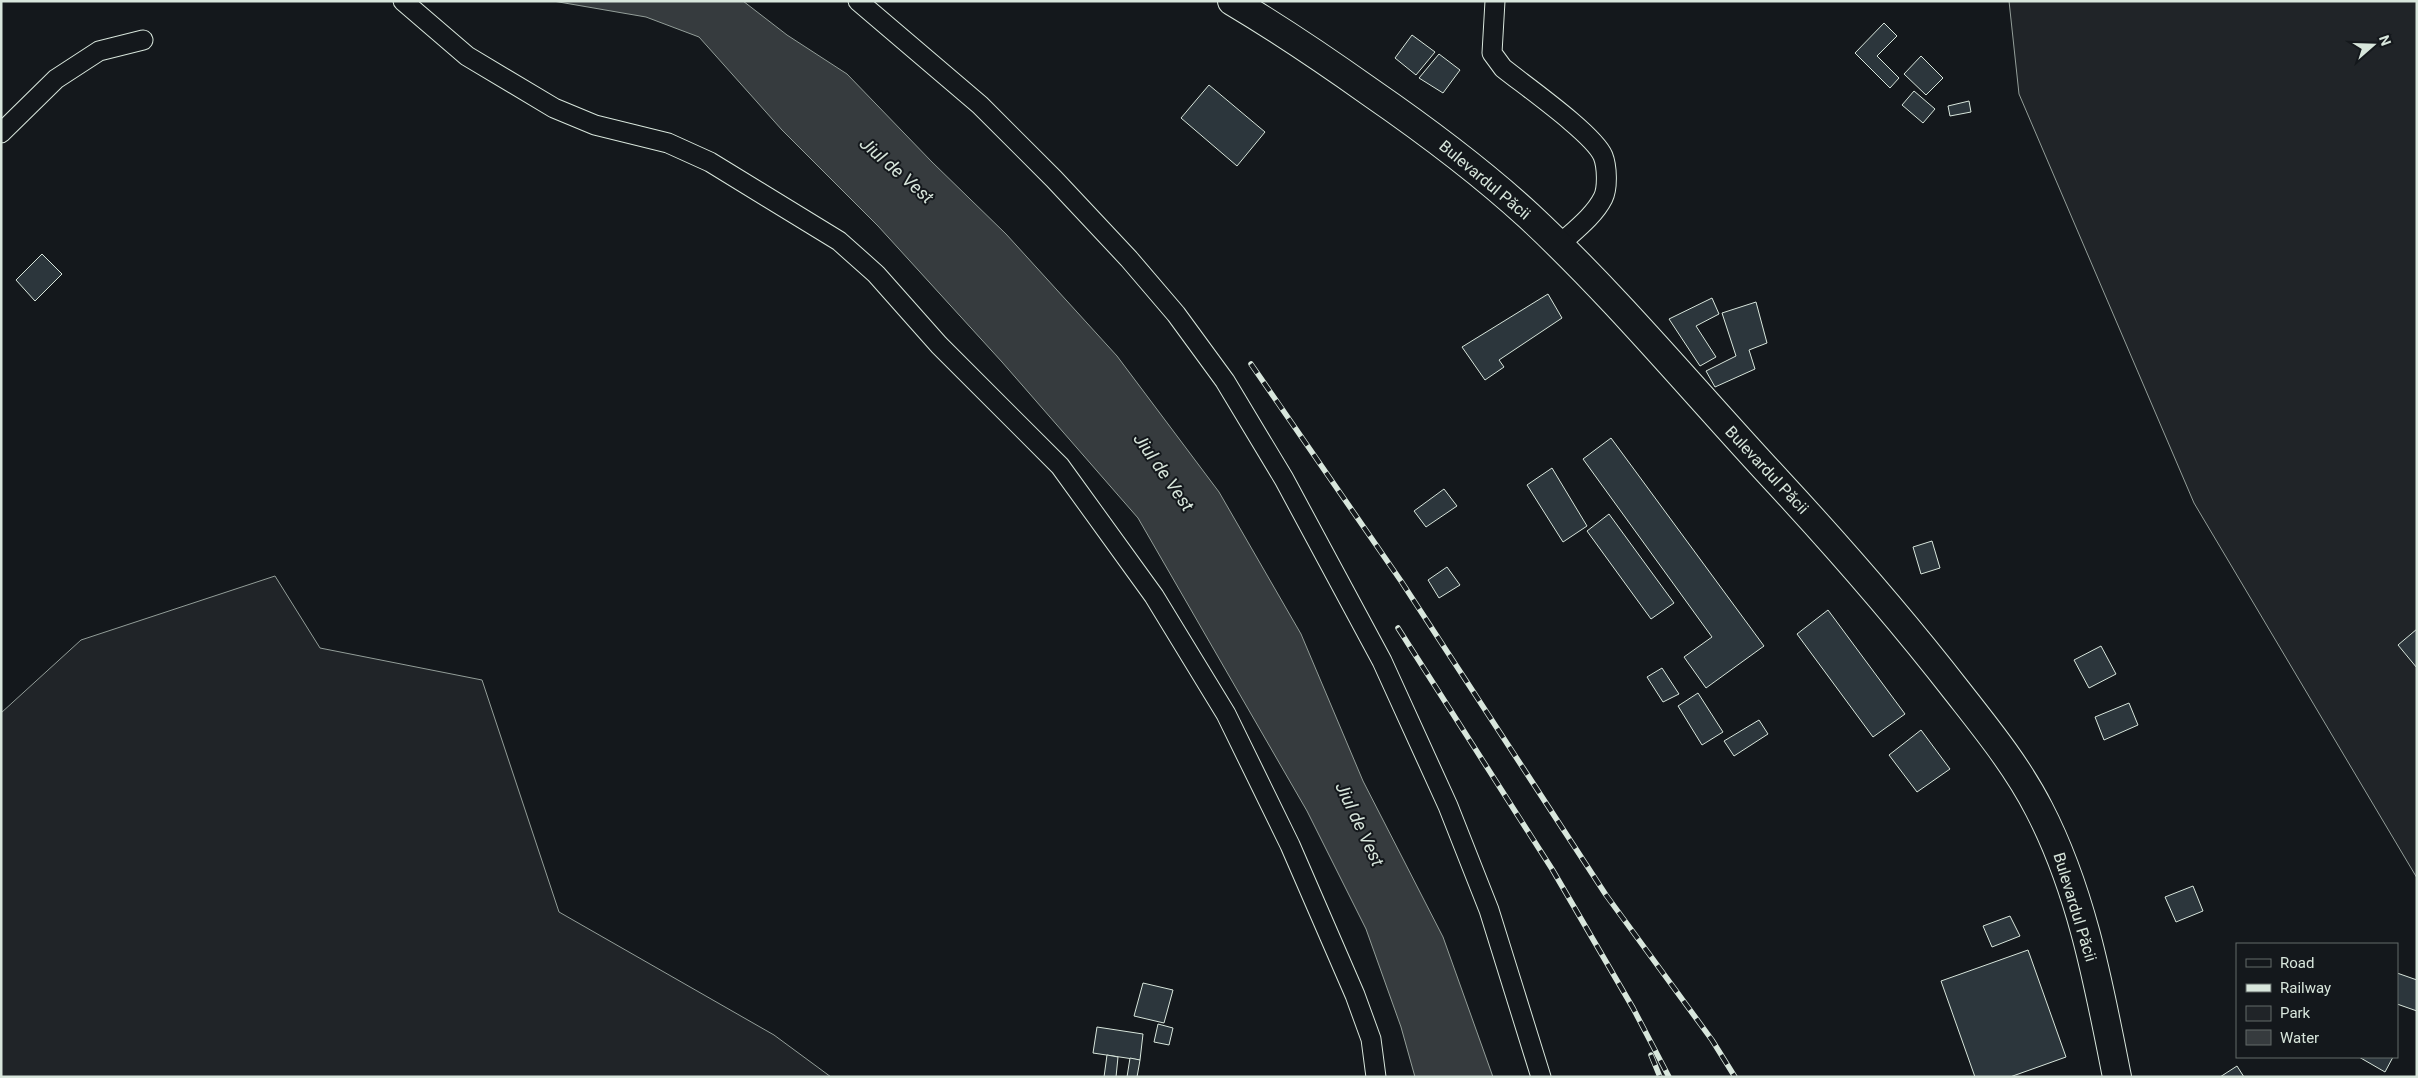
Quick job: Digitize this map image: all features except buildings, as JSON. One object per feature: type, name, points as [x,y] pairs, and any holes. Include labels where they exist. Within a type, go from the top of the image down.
[{"type":"main road","name":"Bulevardul Păcii","points":[[1232,1],[1298,42],[1452,151],[1496,186],[1559,245],[1824,531],[1915,637],[1986,728],[2021,777],[2052,835],[2072,888],[2118,1077]]},
{"type":"street","points":[[403,1],[467,56],[554,108],[595,125],[668,143],[710,162],[838,241],[876,274],[939,345],[1060,466],[1154,596],[1226,714],[1290,845],[1355,995],[1371,1039],[1376,1077]]},
{"type":"street","points":[[858,1],[980,105],[1054,179],[1129,259],[1176,314],[1225,382],[1284,480],[1382,661],[1448,806],[1489,910],[1541,1077]]},
{"type":"street","points":[[1495,1],[1492,53],[1503,68],[1588,136],[1603,156],[1606,177],[1604,197],[1588,218],[1559,245]]},
{"type":"street","points":[[1,133],[64,75],[99,51],[143,40]]},
{"type":"green space","points":[[2009,1],[2417,1],[2417,878],[2194,503],[2019,94]]},
{"type":"green space","points":[[275,576],[320,648],[482,680],[559,912],[774,1035],[831,1077],[1,1077],[1,713],[81,640]]},
{"type":"water","name":"Jiul de Vest","points":[[553,1],[743,1],[787,35],[847,74],[932,162],[1006,234],[1117,356],[1219,492],[1301,634],[1363,781],[1443,937],[1493,1077],[1415,1077],[1401,1027],[1366,929],[1307,811],[1138,518],[1002,362],[878,226],[782,130],[699,37],[646,17]]},
{"type":"railway","points":[[1251,364],[1401,581],[1606,895],[1712,1040],[1735,1077]]},
{"type":"railway","points":[[1398,628],[1552,869],[1633,1008],[1669,1077]]},
{"type":"railway","points":[[1651,1055],[1660,1077]]}]
